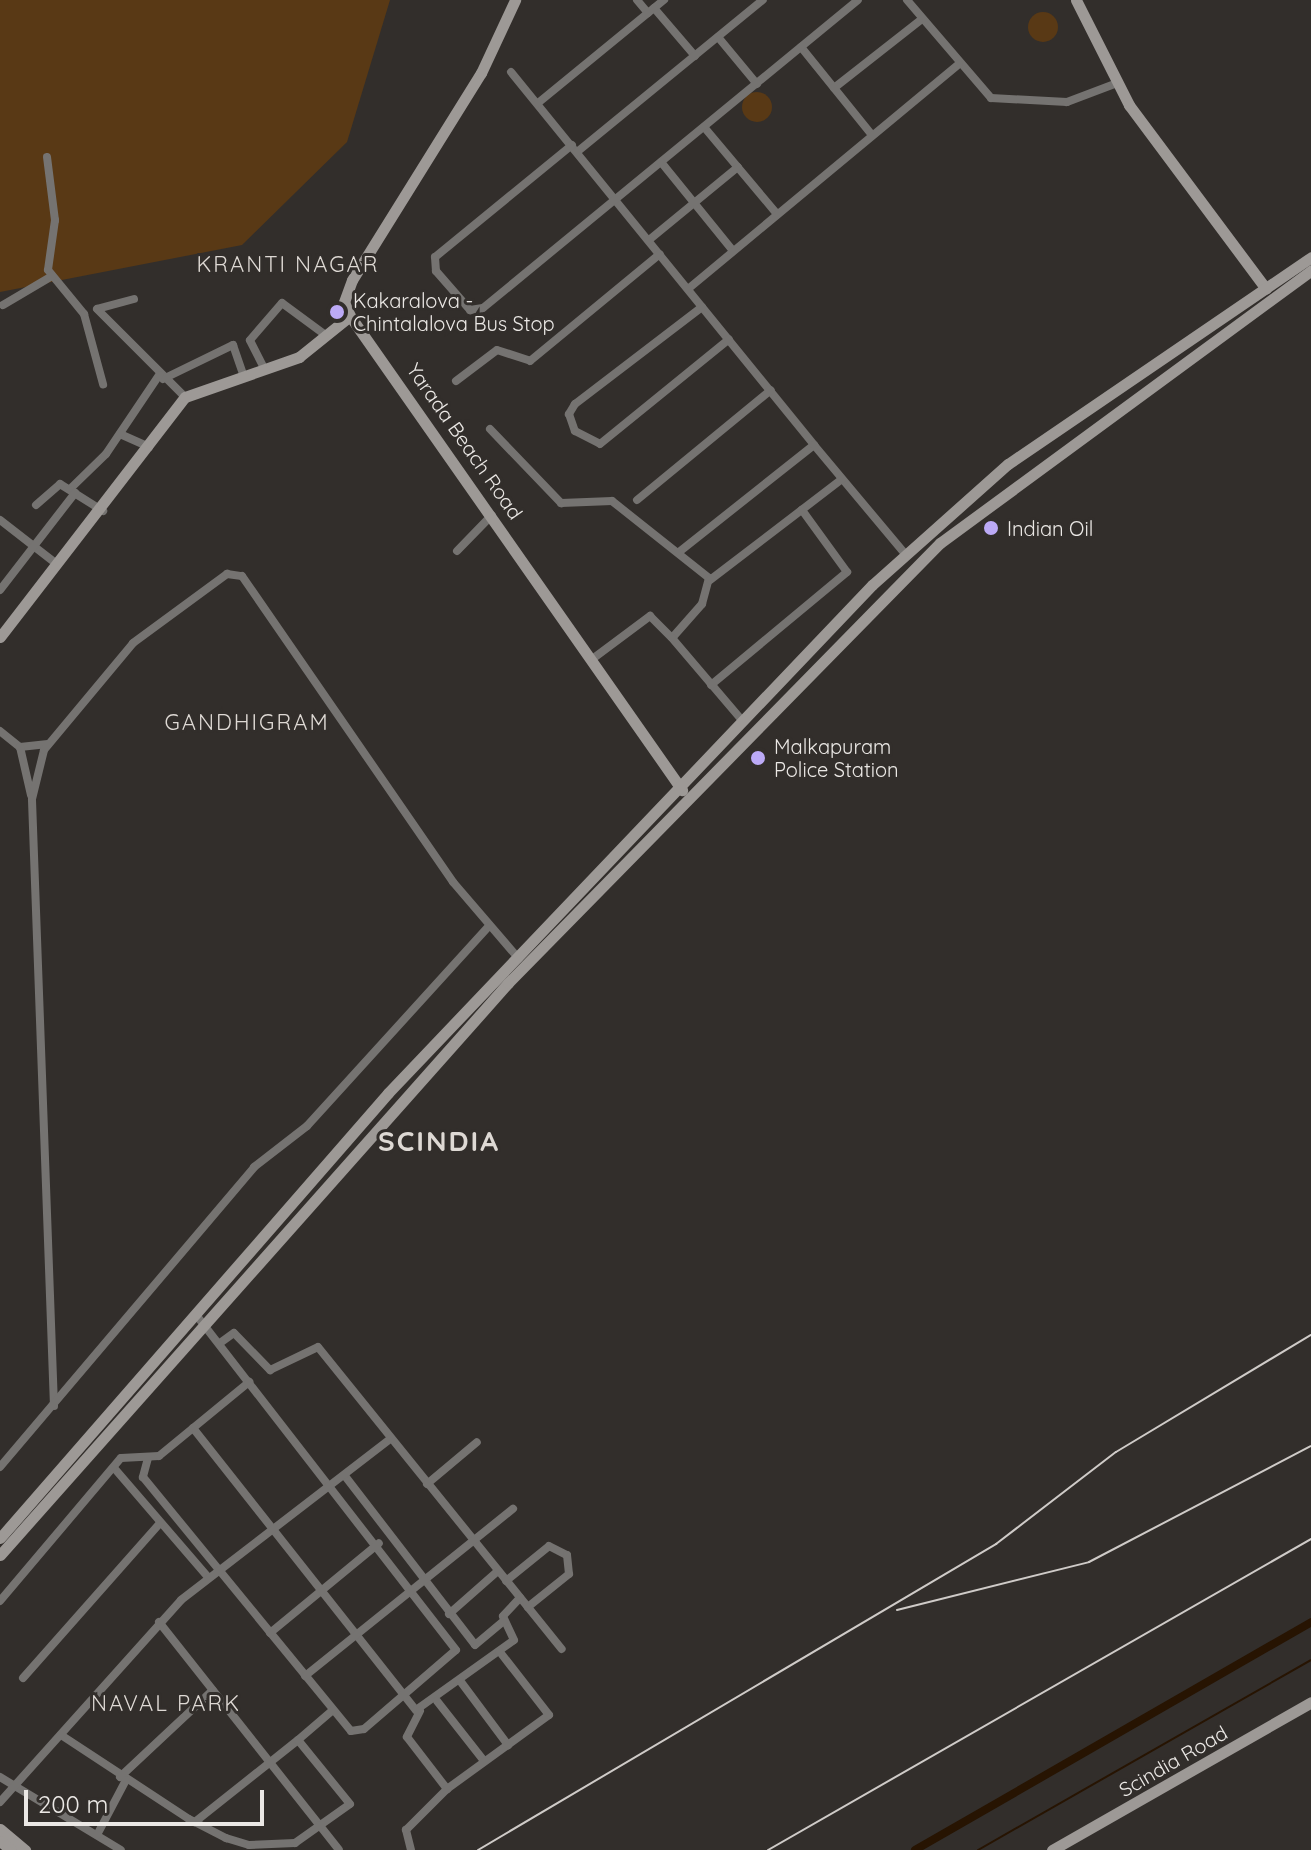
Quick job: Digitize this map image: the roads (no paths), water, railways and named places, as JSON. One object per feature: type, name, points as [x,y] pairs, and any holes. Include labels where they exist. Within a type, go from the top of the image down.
[{"type":"main road","points":[[0,637],[103,511],[185,397],[243,374],[299,357],[350,316],[344,302],[352,280],[481,73],[515,0]]},
{"type":"main road","points":[[1076,0],[1117,83],[1266,289]]},
{"type":"main road","points":[[0,1538],[200,1320],[469,1016],[515,956],[741,719],[905,554],[1008,464],[1311,257]]},
{"type":"main road","points":[[469,1016],[526,964],[687,797],[968,518],[1311,270]]},
{"type":"main road","name":"Yarada Beach Road","points":[[350,316],[493,514],[687,797]]},
{"type":"main road","points":[[0,1555],[200,1320]]},
{"type":"main road","name":"Scindia Road","points":[[1052,1850],[1311,1702]]},
{"type":"main road","points":[[1062,1850],[1311,1709]]},
{"type":"main road","points":[[1,1836],[11,1850]]},
{"type":"main road","points":[[1,1836],[25,1850]]},
{"type":"street","points":[[637,0],[695,56]]},
{"type":"street","points":[[538,103],[664,0]]},
{"type":"street","points":[[763,0],[695,56],[441,249],[436,271],[470,310],[483,308],[858,0]]},
{"type":"street","points":[[907,0],[959,64],[999,101],[1067,102],[1117,83]]},
{"type":"street","points":[[834,88],[922,19]]},
{"type":"street","points":[[718,37],[757,84]]},
{"type":"street","points":[[801,47],[872,135]]},
{"type":"street","points":[[688,289],[959,64]]},
{"type":"street","points":[[511,72],[905,554]]},
{"type":"street","points":[[704,127],[777,214]]},
{"type":"street","points":[[47,157],[52,276],[86,319],[103,384]]},
{"type":"street","points":[[661,162],[733,251]]},
{"type":"street","points":[[649,240],[738,167]]},
{"type":"street","points":[[456,381],[497,350],[530,361],[660,254]]},
{"type":"street","points":[[3,305],[52,276]]},
{"type":"street","points":[[134,299],[100,305],[102,316],[161,377],[185,397]]},
{"type":"street","points":[[264,368],[251,336],[282,303],[327,336]]},
{"type":"street","points":[[702,307],[575,404],[570,424],[600,444],[729,339]]},
{"type":"street","points":[[86,319],[102,316]]},
{"type":"street","points":[[0,590],[161,377],[233,345],[243,374]]},
{"type":"street","points":[[637,500],[771,390]]},
{"type":"street","points":[[490,429],[561,503],[612,501],[710,580]]},
{"type":"street","points":[[120,434],[150,447]]},
{"type":"street","points":[[679,552],[814,445]]},
{"type":"street","points":[[672,638],[702,604],[710,580],[842,479]]},
{"type":"street","points":[[36,505],[60,484],[103,511]]},
{"type":"street","points":[[711,685],[847,572],[802,510]]},
{"type":"street","points":[[457,551],[493,514]]},
{"type":"street","points":[[0,520],[59,565]]},
{"type":"street","points":[[32,799],[48,744],[133,643],[236,572],[487,928],[526,964]]},
{"type":"street","points":[[591,660],[645,618],[672,638],[741,719]]},
{"type":"street","points":[[0,731],[20,747],[32,799],[54,1406]]},
{"type":"street","points":[[20,747],[48,744]]},
{"type":"street","points":[[2,1461],[54,1406],[254,1167],[307,1126],[487,928]]},
{"type":"street","points":[[200,1320],[457,1644],[359,1732],[333,1710],[143,1477],[148,1458],[193,1428],[249,1382]]},
{"type":"street","points":[[220,1343],[234,1333],[270,1370],[318,1347],[562,1649]]},
{"type":"street","points":[[193,1428],[403,1694],[420,1711]]},
{"type":"street","points":[[0,1802],[159,1622],[208,1577],[333,1486],[391,1438]]},
{"type":"street","points":[[427,1484],[477,1442]]},
{"type":"street","points":[[0,1601],[127,1454],[148,1458]]},
{"type":"street","points":[[115,1469],[208,1577]]},
{"type":"street","points":[[345,1476],[475,1645],[504,1621],[520,1598]]},
{"type":"street","points":[[305,1676],[475,1543],[513,1509]]},
{"type":"street","points":[[23,1678],[160,1523]]},
{"type":"street","points":[[270,1633],[379,1543]]},
{"type":"street","points":[[506,1581],[549,1546],[567,1555],[569,1574],[528,1607]]},
{"type":"street","points":[[449,1614],[498,1571]]},
{"type":"street","points":[[447,1789],[407,1737],[420,1711],[437,1701],[516,1637],[504,1621]]},
{"type":"street","points":[[159,1622],[339,1850]]},
{"type":"street","points":[[411,1850],[406,1830],[447,1789],[549,1715],[500,1652]]},
{"type":"street","points":[[461,1682],[508,1745]]},
{"type":"street","points":[[97,1835],[123,1778],[213,1690]]},
{"type":"street","points":[[437,1701],[484,1761]]},
{"type":"street","points":[[195,1822],[333,1710]]},
{"type":"street","points":[[61,1735],[195,1822],[237,1842],[269,1846],[323,1829],[350,1804],[298,1740]]},
{"type":"street","points":[[0,1777],[121,1850]]},
{"type":"waterway","points":[[915,1850],[1311,1622]]},
{"type":"waterway","points":[[978,1850],[1311,1660]]},
{"type":"railway","points":[[478,1850],[996,1544],[1116,1452],[1311,1335]]},
{"type":"railway","points":[[897,1610],[1089,1562],[1311,1446]]},
{"type":"railway","points":[[768,1850],[1311,1539]]},
{"type":"place","name":"Kakaralova - Chintalalova Bus Stop","points":[[337,312]]},
{"type":"place","name":"Indian Oil","points":[[991,528]]},
{"type":"place","name":"Malkapuram Police Station","points":[[758,758]]},
{"type":"district","name":"KRANTI NAGAR","points":[[288,265]]},
{"type":"district","name":"GANDHIGRAM","points":[[247,723]]},
{"type":"district","name":"SCINDIA","points":[[439,1141]]},
{"type":"district","name":"NAVAL PARK","points":[[166,1704]]}]
